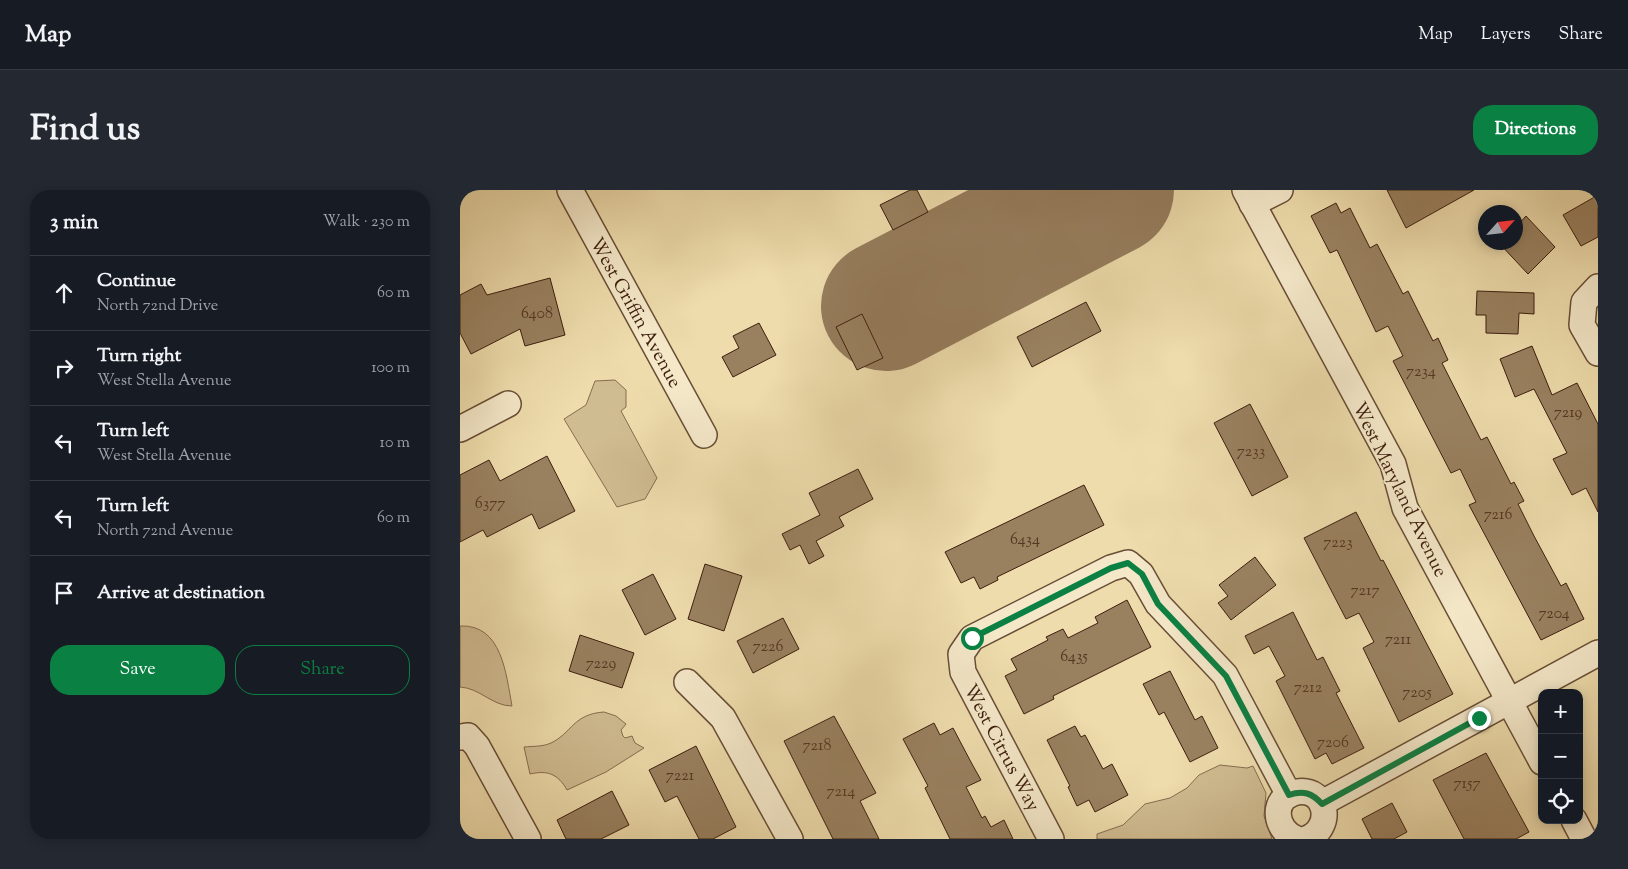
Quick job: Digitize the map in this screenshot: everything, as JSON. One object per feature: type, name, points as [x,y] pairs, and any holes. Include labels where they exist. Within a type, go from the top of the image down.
[{"type":"street","name":"West Griffin Avenue","points":[[570,190],[704,435]]},
{"type":"street","points":[[1249,197],[1280,190]]},
{"type":"street","name":"West Maryland Avenue","points":[[1249,197],[1393,464],[1406,508],[1538,755]]},
{"type":"street","points":[[1591,295],[1582,325],[1598,353]]},
{"type":"street","points":[[460,429],[508,404]]},
{"type":"street","name":"West Citrus Way","points":[[1051,839],[963,672],[961,654],[972,638],[1111,568],[1128,563],[1142,574],[1158,604],[1226,676],[1289,795]]},
{"type":"street","points":[[1322,804],[1598,653]]},
{"type":"street","points":[[687,682],[723,718],[790,839]]},
{"type":"street","points":[[464,736],[477,746],[528,839]]},
{"type":"street","points":[[1296,792],[1311,794],[1322,804],[1324,810],[1323,825],[1308,838],[1284,831],[1278,816],[1279,808],[1289,795],[1296,792]]},
{"type":"street","points":[[1576,824],[1584,839]]},
{"type":"shaded area","points":[[615,380],[626,390],[626,407],[621,411],[657,478],[645,499],[617,507],[564,419],[586,405],[595,381]]},
{"type":"shaded area","points":[[460,626],[474,628],[485,633],[493,642],[500,653],[504,666],[512,706],[498,703],[474,690],[460,687]]},
{"type":"shaded area","points":[[604,712],[616,716],[626,724],[621,730],[623,736],[625,738],[632,736],[635,743],[644,748],[606,772],[567,790],[560,780],[552,774],[530,774],[524,747],[541,746],[551,743],[579,720],[594,713]]},
{"type":"shaded area","points":[[1220,765],[1247,768],[1253,766],[1266,793],[1264,816],[1272,839],[1097,839],[1097,834],[1123,825],[1145,804],[1170,798],[1187,788],[1199,775]]},
{"type":"building","points":[[910,190],[917,190],[928,212],[893,230],[880,205]]},
{"type":"building","points":[[1387,190],[1474,190],[1406,228]]},
{"type":"building","points":[[1598,195],[1598,237],[1581,246],[1563,215]]},
{"type":"building","points":[[1336,203],[1341,213],[1350,208],[1370,248],[1377,244],[1403,294],[1408,291],[1433,341],[1438,338],[1448,360],[1442,363],[1481,440],[1487,437],[1511,484],[1514,482],[1524,501],[1518,504],[1534,536],[1561,586],[1566,583],[1584,619],[1541,640],[1469,505],[1476,502],[1460,469],[1451,473],[1393,361],[1403,356],[1388,326],[1376,332],[1337,250],[1330,253],[1311,216]]},
{"type":"building","points":[[1526,216],[1555,247],[1528,274],[1506,250],[1523,250],[1523,219]]},
{"type":"building","points":[[550,278],[565,335],[525,346],[520,329],[471,354],[460,333],[460,295],[481,284],[487,295]]},
{"type":"building","points":[[1477,291],[1534,293],[1534,314],[1519,313],[1518,334],[1486,333],[1486,315],[1476,315]]},
{"type":"building","points":[[1086,302],[1101,331],[1032,367],[1017,337]]},
{"type":"building","points":[[862,314],[883,358],[857,370],[836,327]]},
{"type":"building","points":[[759,323],[776,355],[733,377],[722,357],[739,348],[733,336]]},
{"type":"building","points":[[1532,346],[1552,395],[1577,383],[1598,424],[1598,512],[1586,488],[1572,495],[1553,459],[1567,453],[1534,389],[1515,397],[1500,359]]},
{"type":"building","points":[[1250,404],[1288,477],[1252,496],[1214,423]]},
{"type":"building","points":[[547,456],[575,511],[539,529],[532,514],[487,537],[483,530],[460,542],[460,475],[489,460],[500,481]]},
{"type":"building","points":[[858,469],[873,499],[839,517],[844,526],[816,541],[824,556],[809,564],[800,545],[790,550],[782,534],[820,515],[809,493]]},
{"type":"building","points":[[1084,485],[1104,525],[997,577],[998,580],[980,589],[974,577],[961,583],[945,552]]},
{"type":"building","points":[[1356,512],[1453,694],[1399,722],[1363,648],[1374,642],[1359,613],[1346,619],[1304,538]]},
{"type":"building","points":[[1255,557],[1276,585],[1231,620],[1218,603],[1228,596],[1219,585]]},
{"type":"building","points":[[705,564],[742,576],[724,631],[688,619]]},
{"type":"building","points":[[653,574],[676,619],[645,635],[622,590]]},
{"type":"building","points":[[1127,600],[1151,647],[1053,696],[1054,699],[1024,714],[1005,676],[1017,670],[1011,659],[1048,640],[1046,637],[1063,629],[1068,638],[1098,623],[1095,617]]},
{"type":"building","points":[[1293,612],[1317,660],[1323,657],[1340,691],[1336,693],[1364,748],[1332,764],[1326,753],[1315,759],[1276,681],[1285,676],[1269,646],[1254,654],[1245,636]]},
{"type":"building","points":[[783,618],[799,649],[753,673],[737,641]]},
{"type":"building","points":[[580,635],[634,653],[622,688],[569,671]]},
{"type":"building","points":[[1170,671],[1195,720],[1202,716],[1218,748],[1190,762],[1164,712],[1159,715],[1143,684]]},
{"type":"building","points":[[834,716],[876,793],[860,801],[879,839],[833,839],[784,741]]},
{"type":"building","points":[[934,723],[940,735],[953,728],[981,780],[966,787],[982,818],[985,816],[991,827],[1004,820],[1013,839],[950,839],[925,788],[928,786],[903,739]]},
{"type":"building","points":[[1075,726],[1081,737],[1085,735],[1103,769],[1112,764],[1128,795],[1095,812],[1089,800],[1077,806],[1068,787],[1070,786],[1047,740]]},
{"type":"building","points":[[696,746],[736,827],[713,839],[699,839],[677,796],[665,802],[649,770]]},
{"type":"building","points":[[1486,753],[1529,832],[1516,839],[1464,839],[1433,780]]},
{"type":"building","points":[[612,791],[629,825],[601,839],[566,839],[557,820]]},
{"type":"building","points":[[1392,803],[1407,832],[1394,839],[1372,839],[1362,819]]},
{"type":"runway","points":[[886,306],[1109,190]]},
{"type":"route","points":[[972,638],[1111,568],[1128,563],[1142,574],[1158,604],[1226,676],[1289,795],[1296,792],[1311,794],[1322,804],[1479,718]]}]
